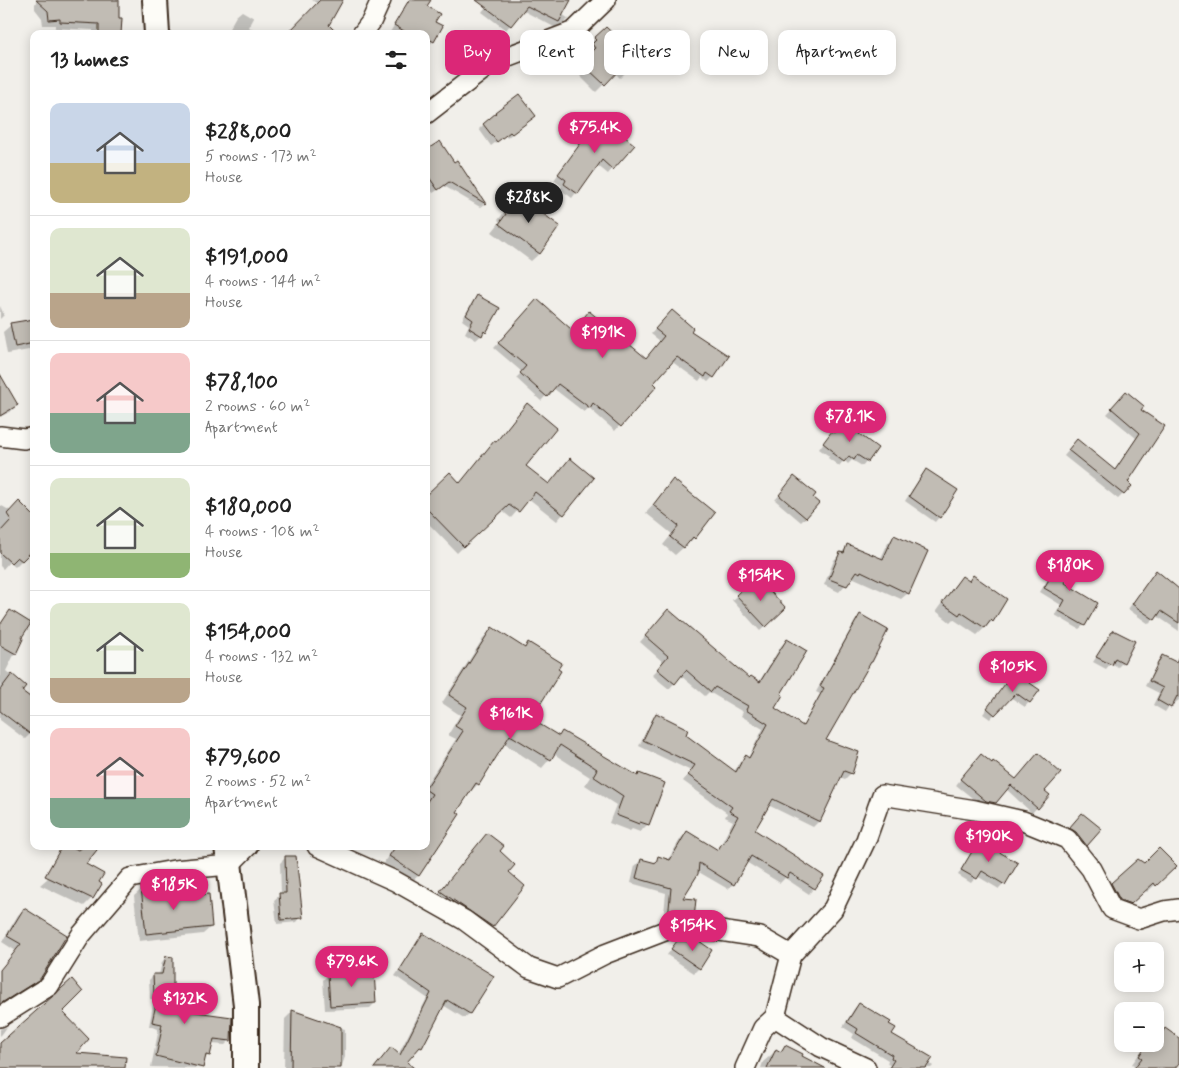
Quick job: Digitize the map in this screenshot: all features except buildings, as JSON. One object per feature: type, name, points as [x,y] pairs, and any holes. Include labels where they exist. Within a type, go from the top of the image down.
[{"type":"main road","points":[[154,0],[156,30]]},
{"type":"main road","points":[[228,856],[246,1005],[246,1068]]},
{"type":"street","points":[[365,30],[382,0]]},
{"type":"street","points":[[430,111],[492,62],[574,31],[606,0]]},
{"type":"street","points":[[0,436],[24,439],[30,438]]},
{"type":"street","points":[[744,1068],[764,1028],[774,1017],[791,955],[833,909],[866,840],[882,795],[975,810],[1023,821],[1067,839],[1091,869],[1112,909],[1139,919],[1164,911],[1179,909]]},
{"type":"street","points":[[0,1016],[49,986],[82,935],[130,878],[174,870],[228,856],[240,850]]},
{"type":"street","points":[[326,850],[396,881],[464,920],[529,968],[558,978],[605,954],[670,929],[720,931],[760,937],[791,955]]},
{"type":"street","points":[[774,1017],[821,1047],[866,1068]]}]
